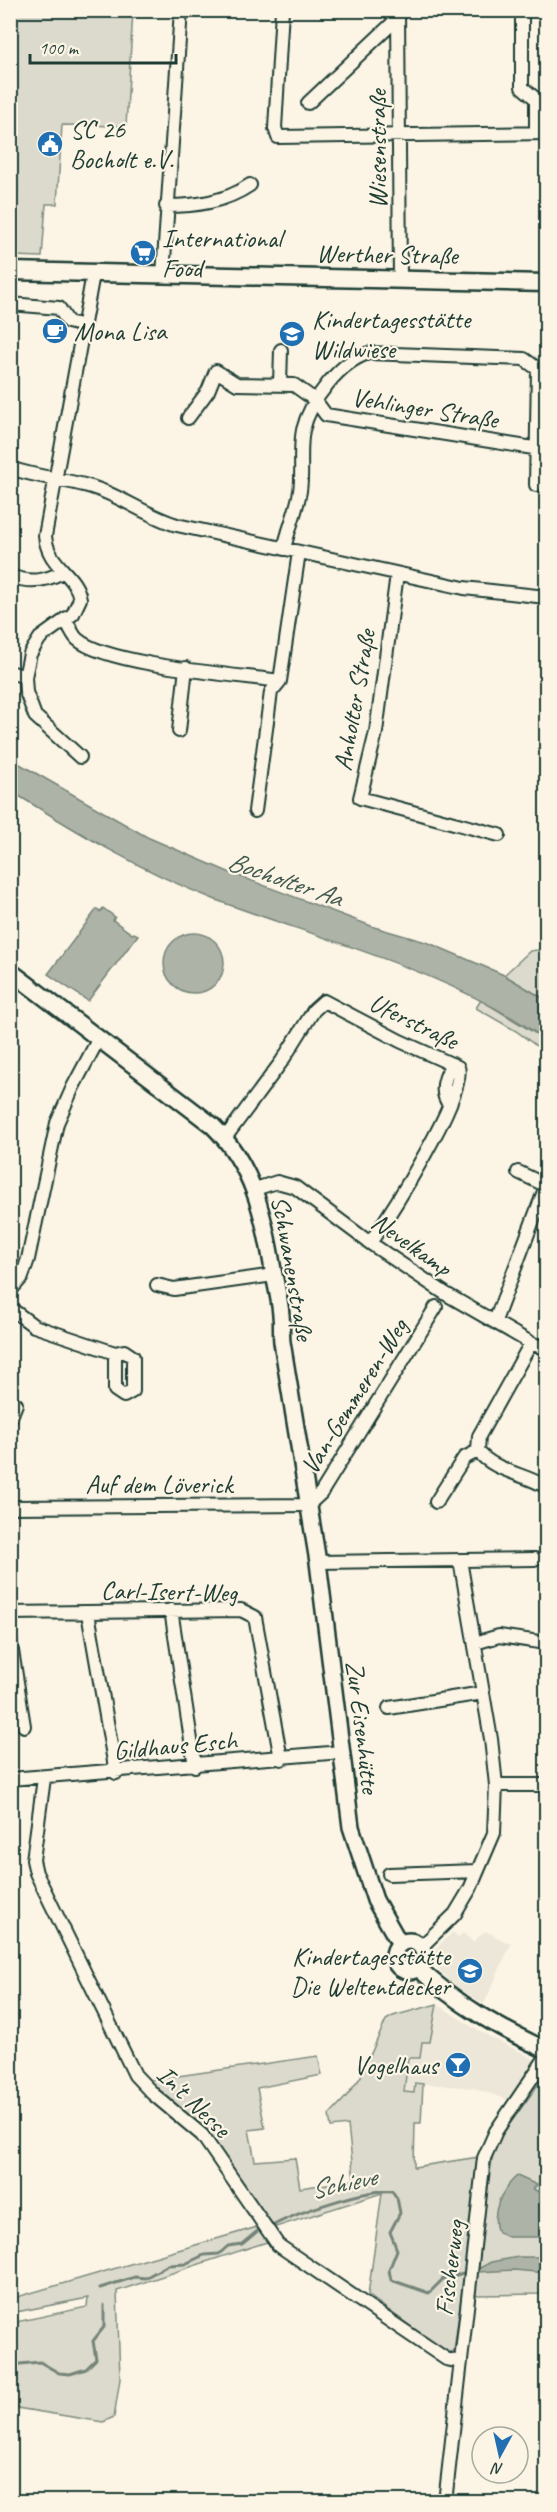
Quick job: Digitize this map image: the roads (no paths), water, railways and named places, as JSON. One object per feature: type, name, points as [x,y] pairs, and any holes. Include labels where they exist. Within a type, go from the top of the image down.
[{"type":"main road","name":"Werther Straße","points":[[10,271],[546,283]]},
{"type":"street","points":[[163,275],[181,10]]},
{"type":"street","points":[[282,10],[275,128],[278,137],[542,133],[536,99],[522,87],[522,15],[518,10]]},
{"type":"street","name":"Wiesenstraße","points":[[398,14],[400,280]]},
{"type":"street","name":"Wiesenstraße","points":[[308,103],[398,14]]},
{"type":"street","points":[[166,206],[210,202],[250,185]]},
{"type":"street","points":[[80,757],[35,716],[26,692],[25,676],[30,654],[40,638],[73,614],[80,599],[72,580],[52,561],[45,536],[93,274]]},
{"type":"street","points":[[10,304],[59,308],[68,322],[84,326]]},
{"type":"street","points":[[280,350],[280,384]]},
{"type":"street","points":[[315,400],[345,365],[357,356],[369,352],[524,360],[538,369],[541,449],[536,485]]},
{"type":"street","name":"Vehlinger Straße","points":[[188,418],[208,391],[216,371],[237,384],[294,385],[315,400],[326,415],[541,449]]},
{"type":"street","name":"Vehlinger Straße","points":[[284,549],[300,492],[303,431],[315,400]]},
{"type":"street","points":[[10,468],[89,486],[160,520],[464,588],[546,597]]},
{"type":"street","points":[[255,811],[271,692],[280,681],[299,552]]},
{"type":"street","points":[[10,576],[31,581],[48,580],[62,572]]},
{"type":"street","name":"Anholter Straße","points":[[397,574],[376,732],[360,798],[499,835]]},
{"type":"street","points":[[65,619],[76,638],[104,653],[186,668],[280,681]]},
{"type":"street","points":[[179,731],[186,668]]},
{"type":"street","points":[[10,672],[25,676]]},
{"type":"street","name":"Schwanenstraße","points":[[10,971],[162,1084],[225,1138],[243,1164],[255,1189],[265,1222],[282,1316],[282,1342],[308,1505]]},
{"type":"street","name":"Uferstraße","points":[[225,1138],[282,1061],[314,1010],[324,1001],[400,1041],[458,1067],[460,1072],[449,1104],[409,1185],[370,1243]]},
{"type":"street","points":[[10,1291],[22,1277],[28,1258],[57,1124],[73,1087],[99,1038]]},
{"type":"street","points":[[495,1321],[546,1185],[518,1172]]},
{"type":"street","name":"Nevelkamp","points":[[255,1189],[277,1182],[295,1187],[370,1243],[446,1294],[531,1343],[546,1349]]},
{"type":"street","points":[[157,1285],[174,1289],[274,1275]]},
{"type":"street","name":"Van-Gemmeren-Weg","points":[[308,1505],[321,1493],[436,1307]]},
{"type":"street","points":[[10,1308],[34,1326],[115,1353]]},
{"type":"street","points":[[478,1451],[479,1436],[531,1343]]},
{"type":"street","points":[[10,1419],[16,1404]]},
{"type":"street","points":[[478,1451],[490,1462],[534,1479],[546,1487]]},
{"type":"street","points":[[436,1502],[464,1458],[478,1451]]},
{"type":"street","name":"Auf dem Löverick","points":[[10,1507],[308,1505]]},
{"type":"street","name":"Zur Eisenhütte","points":[[308,1505],[318,1562],[351,1827],[375,1900],[400,1944],[395,1954],[398,1965],[407,1971],[418,1968],[449,1997],[546,2050]]},
{"type":"street","points":[[318,1562],[535,1559]]},
{"type":"street","points":[[421,1947],[455,1914],[494,1833],[496,1785],[460,1560]]},
{"type":"street","points":[[171,1610],[195,1766]]},
{"type":"street","name":"Carl-Isert-Weg","points":[[10,1613],[240,1610],[255,1617],[281,1759]]},
{"type":"street","points":[[88,1613],[116,1773]]},
{"type":"street","points":[[475,1643],[500,1636],[546,1642]]},
{"type":"street","points":[[10,1638],[24,1726]]},
{"type":"street","points":[[389,1708],[483,1693]]},
{"type":"street","name":"Gildhaus Esch","points":[[10,1779],[116,1773],[342,1752]]},
{"type":"street","name":"In't Nesse","points":[[44,1778],[33,1860],[36,1873],[135,2075],[153,2094],[202,2135],[278,2245],[446,2359],[460,2362]]},
{"type":"street","points":[[496,1785],[546,1785]]},
{"type":"street","points":[[389,1874],[477,1871]]},
{"type":"street","points":[[400,1944],[411,1941],[421,1947],[424,1958],[418,1968]]},
{"type":"street","name":"Fischerweg","points":[[445,2502],[484,2158],[496,2131],[546,2057]]},
{"type":"waterway","name":"Schieve","points":[[274,2225],[298,2214],[350,2197],[392,2191],[397,2198],[400,2213],[390,2232],[397,2250],[389,2270],[391,2280],[429,2293],[443,2279],[463,2273]]},
{"type":"waterway","name":"Schieve","points":[[100,2288],[135,2277],[145,2278],[168,2265],[185,2264],[204,2255],[219,2254],[228,2246],[242,2244],[260,2229]]},
{"type":"waterway","name":"Schieve","points":[[10,2365],[40,2362],[59,2373],[70,2374],[86,2369],[96,2359],[93,2341],[104,2327],[104,2305]]},
{"type":"place","name":"SC 26 Bocholt e.V.","points":[[50,144]]},
{"type":"place","name":"International Food","points":[[143,253]]},
{"type":"place","name":"Mona Lisa","points":[[55,331]]},
{"type":"place","name":"Kindertagesstätte Wildwiese","points":[[292,334]]},
{"type":"place","name":"Kindertagesstätte Die Weltentdecker","points":[[470,1971]]},
{"type":"place","name":"Vogelhaus","points":[[458,2065]]},
{"type":"water label","name":"Bocholter Aa","points":[[285,879]]}]
